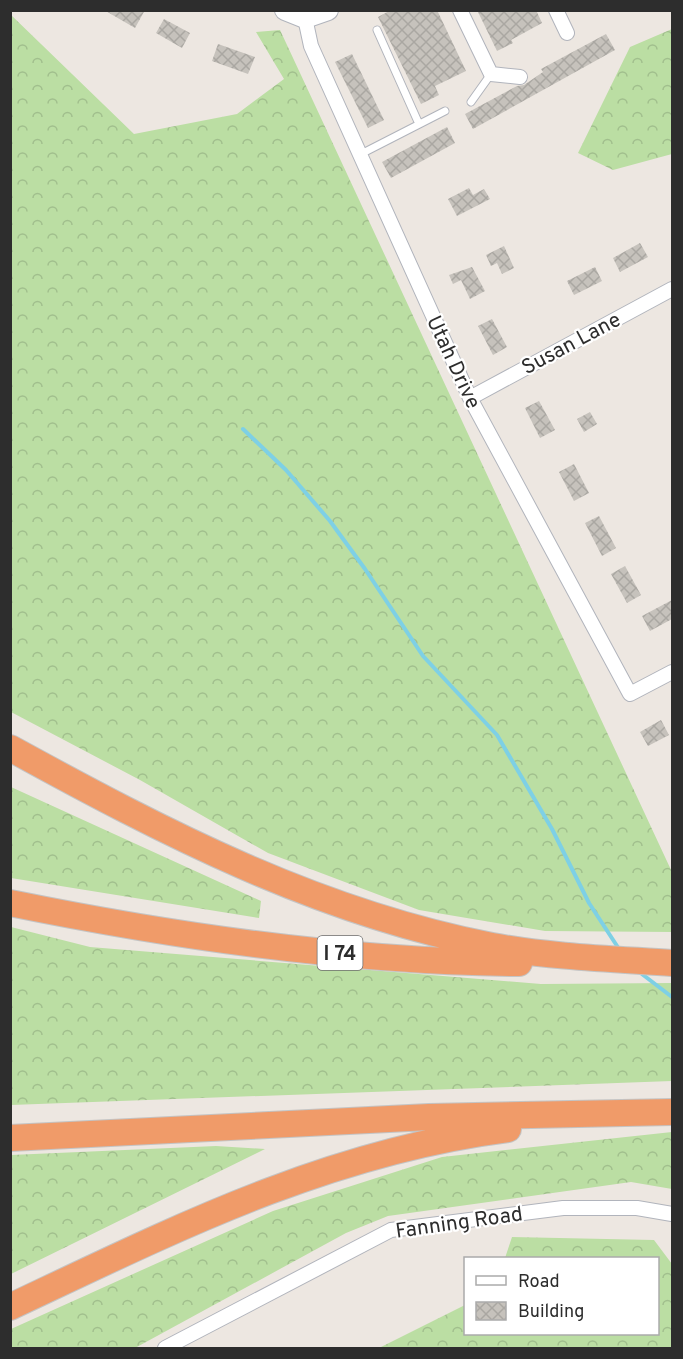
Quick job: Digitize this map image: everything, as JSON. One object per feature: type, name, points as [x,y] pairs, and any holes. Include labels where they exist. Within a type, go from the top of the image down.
[{"type":"highway","points":[[10,748],[219,857],[320,898],[382,919],[494,946],[672,963]]},
{"type":"highway","name":"I 74","points":[[10,903],[95,920],[216,939],[351,954],[478,963],[672,963]]},
{"type":"highway","points":[[10,1138],[429,1117],[672,1112]]},
{"type":"highway","points":[[10,1307],[234,1203],[362,1158],[481,1133],[629,1114]]},
{"type":"street","points":[[285,10],[305,18],[328,10]]},
{"type":"street","points":[[460,10],[491,74],[520,77]]},
{"type":"street","points":[[556,10],[567,33]]},
{"type":"street","name":"Utah Drive","points":[[305,18],[311,46],[470,398],[630,694],[672,672]]},
{"type":"street","name":"Susan Lane","points":[[470,398],[672,289]]},
{"type":"street","name":"Fanning Road","points":[[165,1348],[390,1230],[562,1208],[637,1208],[672,1214]]},
{"type":"lane","points":[[377,30],[419,124]]},
{"type":"lane","points":[[471,102],[491,74]]},
{"type":"lane","points":[[359,155],[445,111]]},
{"type":"green space","points":[[10,14],[134,134],[237,114],[284,79],[256,32],[280,30],[672,872],[672,932],[545,931],[419,910],[268,853],[140,780],[11,712]]},
{"type":"green space","points":[[672,29],[672,154],[613,170],[578,153],[630,47]]},
{"type":"green space","points":[[11,787],[261,901],[259,918],[11,878]]},
{"type":"green space","points":[[11,927],[90,947],[541,984],[672,983],[672,1081],[11,1105]]},
{"type":"green space","points":[[672,1132],[672,1189],[631,1182],[388,1216],[346,1233],[135,1348],[11,1348],[11,1329],[273,1211],[442,1157]]},
{"type":"green space","points":[[216,1146],[265,1149],[11,1274],[11,1155]]},
{"type":"green space","points":[[512,1237],[654,1240],[672,1264],[672,1348],[379,1348],[464,1306],[464,1335],[659,1335],[659,1257],[505,1257]]},
{"type":"building","points":[[104,10],[145,10],[135,28]]},
{"type":"building","points":[[391,10],[437,10],[466,71],[435,86],[439,95],[421,104],[378,17]]},
{"type":"building","points":[[477,10],[536,10],[542,23],[511,40],[513,43],[497,51]]},
{"type":"building","points":[[164,19],[190,33],[182,48],[156,33]]},
{"type":"building","points":[[606,34],[615,50],[473,129],[465,114],[517,86],[524,85],[543,72],[541,69]]},
{"type":"building","points":[[218,44],[255,57],[248,74],[212,61]]},
{"type":"building","points":[[352,54],[384,120],[368,128],[335,62]]},
{"type":"building","points":[[447,127],[455,143],[391,178],[382,162]]},
{"type":"building","points":[[469,188],[473,195],[484,189],[490,199],[457,216],[448,199]]},
{"type":"building","points":[[640,243],[648,257],[620,272],[613,258]]},
{"type":"building","points":[[504,246],[514,268],[502,274],[497,263],[491,266],[486,255]]},
{"type":"building","points":[[472,267],[485,291],[470,299],[461,280],[453,284],[449,275]]},
{"type":"building","points":[[595,267],[602,281],[574,295],[567,281]]},
{"type":"building","points":[[492,319],[507,347],[493,355],[478,326]]},
{"type":"building","points":[[539,401],[555,430],[540,438],[525,408]]},
{"type":"building","points":[[590,412],[597,424],[584,432],[577,419]]},
{"type":"building","points":[[574,464],[589,493],[574,501],[559,472]]},
{"type":"building","points":[[599,516],[616,548],[602,556],[585,523]]},
{"type":"building","points":[[625,566],[641,595],[627,603],[611,574]]},
{"type":"building","points":[[672,600],[672,619],[650,631],[642,616]]},
{"type":"building","points":[[661,720],[669,735],[648,746],[640,732]]},
{"type":"waterway","points":[[243,429],[286,470],[330,521],[423,656],[497,735],[552,829],[589,903],[619,949]]},
{"type":"waterway","points":[[638,971],[672,997]]}]
